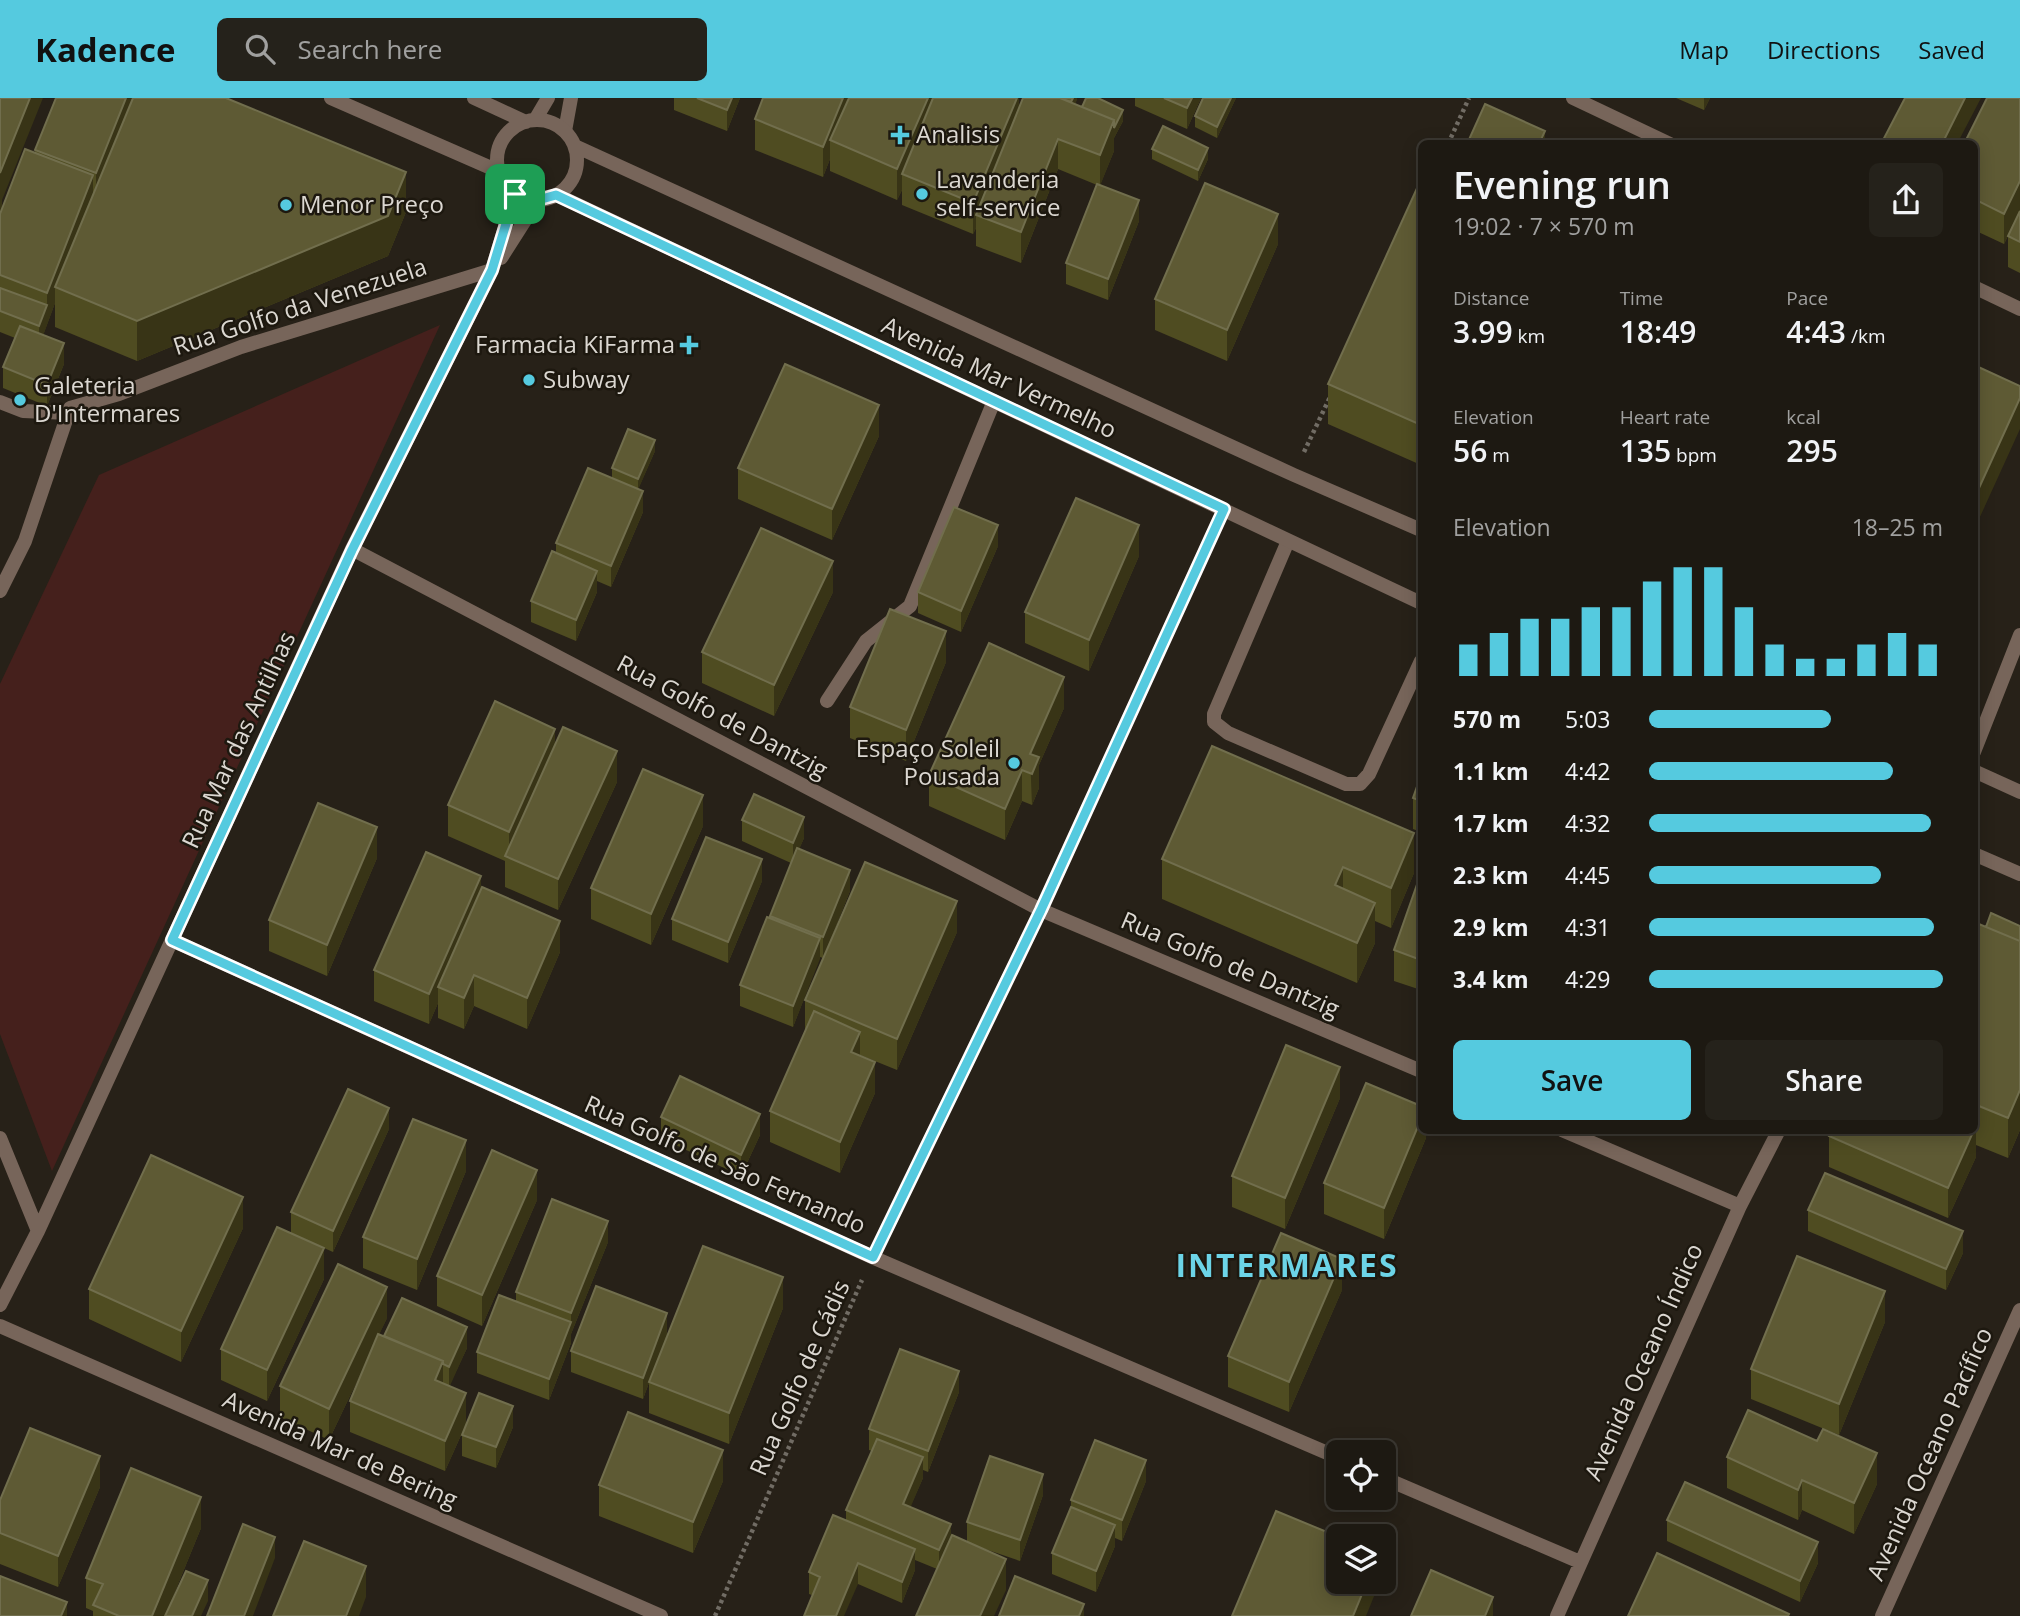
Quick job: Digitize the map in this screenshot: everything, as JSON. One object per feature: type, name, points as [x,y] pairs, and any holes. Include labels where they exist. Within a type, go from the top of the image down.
[{"type":"street","points":[[331,98],[498,171]]},
{"type":"street","points":[[474,98],[531,121],[551,122],[565,131],[575,146],[577,169],[566,189],[538,200],[515,194],[505,184],[496,163],[500,145],[510,130],[531,121],[548,98]]},
{"type":"street","points":[[565,131],[571,98]]},
{"type":"street","points":[[1573,98],[1662,140]]},
{"type":"street","name":"Avenida Mar Vermelho","points":[[575,146],[1294,475],[1418,529]]},
{"type":"street","name":"Rua Mar das Antilhas","points":[[0,1305],[37,1231],[352,550],[492,270],[515,194]]},
{"type":"street","name":"Avenida Mar Vermelho","points":[[556,195],[1418,602]]},
{"type":"street","points":[[492,270],[538,200]]},
{"type":"street","name":"Rua Golfo da Venezuela","points":[[68,413],[70,408],[119,394],[241,347],[492,270]]},
{"type":"street","points":[[1978,289],[2020,309]]},
{"type":"street","points":[[827,701],[866,640],[910,607],[994,401]]},
{"type":"street","points":[[0,402],[23,411],[68,413],[25,541],[0,591]]},
{"type":"street","points":[[1288,541],[1214,714],[1214,722],[1228,733],[1346,784],[1360,784],[1369,774],[1418,668]]},
{"type":"street","name":"Rua Golfo de Dantzig","points":[[352,550],[1041,910],[1418,1070]]},
{"type":"street","points":[[1978,742],[2020,635]]},
{"type":"street","points":[[1978,773],[2020,792]]},
{"type":"street","points":[[1978,856],[2020,874]]},
{"type":"street","name":"Rua Golfo de São Fernando","points":[[172,940],[873,1257],[1326,1452]]},
{"type":"street","points":[[1571,1134],[1740,1206]]},
{"type":"street","name":"Avenida Oceano Índico","points":[[1558,1616],[1740,1206],[1777,1134]]},
{"type":"street","points":[[0,1138],[37,1231]]},
{"type":"street","name":"Avenida Oceano Pacífico","points":[[1882,1616],[2020,1310]]},
{"type":"street","name":"Avenida Mar de Bering","points":[[0,1326],[661,1616]]},
{"type":"street","points":[[1396,1483],[1580,1562]]},
{"type":"path","points":[[1450,140],[1469,98]]},
{"type":"path","points":[[1294,475],[1334,388]]},
{"type":"path","name":"Rua Golfo de Cádis","points":[[715,1616],[873,1257],[1041,910],[1224,509]]},
{"type":"shaded area","points":[[440,325],[52,1171],[0,1034],[0,684],[99,475]]},
{"type":"building","points":[[0,98],[30,98],[0,173]]},
{"type":"building","points":[[56,98],[126,98],[96,173],[35,150]]},
{"type":"building","points":[[133,98],[226,98],[406,172],[388,216],[137,321],[55,287]]},
{"type":"building","points":[[697,98],[732,98],[727,110]]},
{"type":"building","points":[[763,98],[843,98],[823,147],[755,119]]},
{"type":"building","points":[[849,98],[928,98],[897,169],[830,140]]},
{"type":"building","points":[[933,98],[1017,98],[973,203],[902,174]]},
{"type":"building","points":[[1023,98],[1060,98],[1114,120],[1100,155],[1058,139],[1021,232],[976,215]]},
{"type":"building","points":[[1086,98],[1098,98],[1123,110],[1114,128],[1114,120],[1082,107]]},
{"type":"building","points":[[1164,98],[1192,98],[1187,108]]},
{"type":"building","points":[[1203,98],[1231,98],[1217,127],[1195,116]]},
{"type":"building","points":[[1905,98],[1965,98],[1944,140],[1883,140]]},
{"type":"building","points":[[1987,98],[2020,98],[2020,181],[2004,214],[1978,201],[1978,140],[1966,140]]},
{"type":"building","points":[[1485,104],[1545,131],[1541,140],[1469,140]]},
{"type":"building","points":[[1163,126],[1208,148],[1198,170],[1152,149]]},
{"type":"building","points":[[25,149],[93,175],[47,293],[0,275],[0,214]]},
{"type":"building","points":[[1205,183],[1278,214],[1227,330],[1155,299]]},
{"type":"building","points":[[1097,184],[1139,200],[1108,279],[1066,263]]},
{"type":"building","points":[[1418,186],[1418,424],[1328,384]]},
{"type":"building","points":[[2020,211],[2020,242],[2008,236]]},
{"type":"building","points":[[0,288],[47,305],[39,326],[0,311]]},
{"type":"building","points":[[20,326],[64,343],[47,385],[3,367]]},
{"type":"building","points":[[785,364],[879,405],[832,509],[738,468]]},
{"type":"building","points":[[1978,367],[2020,386],[2020,398],[1978,490]]},
{"type":"building","points":[[628,429],[655,440],[638,479],[612,468]]},
{"type":"building","points":[[588,468],[643,491],[611,566],[556,543]]},
{"type":"building","points":[[1076,498],[1139,525],[1089,640],[1025,612]]},
{"type":"building","points":[[954,507],[998,525],[961,611],[918,592]]},
{"type":"building","points":[[761,528],[833,561],[774,685],[702,652]]},
{"type":"building","points":[[552,551],[597,571],[576,620],[531,601]]},
{"type":"building","points":[[890,609],[946,631],[906,730],[850,707]]},
{"type":"building","points":[[989,643],[1064,677],[1030,754],[1039,757],[1032,774],[1022,770],[1005,809],[929,775]]},
{"type":"building","points":[[495,701],[555,729],[509,832],[448,805]]},
{"type":"building","points":[[563,727],[617,751],[558,879],[505,856]]},
{"type":"building","points":[[1212,746],[1414,833],[1391,888],[1343,867],[1335,885],[1375,903],[1357,943],[1162,859]]},
{"type":"building","points":[[643,769],[703,795],[651,914],[591,888]]},
{"type":"building","points":[[1418,784],[1418,800],[1413,798]]},
{"type":"building","points":[[754,794],[804,817],[793,843],[742,820]]},
{"type":"building","points":[[318,803],[377,827],[327,945],[269,920]]},
{"type":"building","points":[[706,837],[762,859],[728,942],[672,919]]},
{"type":"building","points":[[797,848],[850,870],[823,937],[770,916]]},
{"type":"building","points":[[426,852],[481,876],[429,994],[374,970]]},
{"type":"building","points":[[865,862],[957,901],[897,1039],[805,1000]]},
{"type":"building","points":[[1418,882],[1418,959],[1394,950]]},
{"type":"building","points":[[482,887],[560,921],[527,998],[474,975],[464,998],[438,987]]},
{"type":"building","points":[[1991,913],[2020,926],[2020,941],[1986,927]]},
{"type":"building","points":[[767,917],[820,938],[793,1006],[740,985]]},
{"type":"building","points":[[1978,924],[2020,941],[2020,1090],[2008,1118],[1978,1106]]},
{"type":"building","points":[[814,1011],[860,1032],[851,1052],[875,1062],[840,1142],[770,1111]]},
{"type":"building","points":[[1286,1045],[1340,1067],[1285,1198],[1232,1176]]},
{"type":"building","points":[[680,1076],[760,1114],[741,1155],[661,1117]]},
{"type":"building","points":[[1366,1083],[1418,1105],[1418,1126],[1384,1208],[1324,1183]]},
{"type":"building","points":[[348,1089],[389,1108],[333,1231],[291,1212]]},
{"type":"building","points":[[413,1119],[466,1140],[417,1259],[363,1237]]},
{"type":"building","points":[[1830,1134],[1972,1134],[1948,1188],[1829,1136]]},
{"type":"building","points":[[492,1150],[537,1170],[482,1295],[437,1276]]},
{"type":"building","points":[[151,1155],[243,1197],[181,1331],[89,1289]]},
{"type":"building","points":[[1825,1173],[1963,1231],[1946,1269],[1808,1210]]},
{"type":"building","points":[[552,1199],[608,1221],[571,1313],[516,1292]]},
{"type":"building","points":[[277,1227],[324,1248],[267,1370],[221,1349]]},
{"type":"building","points":[[1281,1233],[1342,1259],[1289,1382],[1228,1356]]},
{"type":"building","points":[[703,1246],[783,1277],[729,1413],[649,1382]]},
{"type":"building","points":[[1797,1256],[1885,1291],[1839,1404],[1751,1369]]},
{"type":"building","points":[[338,1264],[387,1287],[329,1409],[280,1386]]},
{"type":"building","points":[[596,1286],[667,1313],[643,1378],[571,1351]]},
{"type":"building","points":[[499,1295],[571,1322],[549,1379],[477,1352]]},
{"type":"building","points":[[402,1298],[467,1327],[449,1367],[443,1364],[443,1361],[384,1336]]},
{"type":"building","points":[[378,1334],[443,1361],[435,1380],[466,1393],[445,1441],[350,1401]]},
{"type":"building","points":[[900,1349],[959,1371],[928,1451],[869,1429]]},
{"type":"building","points":[[479,1393],[513,1406],[496,1447],[462,1435]]},
{"type":"building","points":[[1748,1410],[1817,1441],[1823,1429],[1877,1453],[1854,1503],[1802,1480],[1798,1490],[1727,1457]]},
{"type":"building","points":[[628,1412],[723,1450],[693,1522],[599,1485]]},
{"type":"building","points":[[30,1428],[100,1456],[58,1556],[0,1533],[0,1500]]},
{"type":"building","points":[[877,1439],[923,1457],[903,1504],[951,1524],[939,1550],[846,1510]]},
{"type":"building","points":[[1095,1440],[1146,1460],[1122,1520],[1071,1500]]},
{"type":"building","points":[[990,1456],[1043,1474],[1020,1540],[967,1522]]},
{"type":"building","points":[[131,1468],[201,1497],[152,1616],[119,1616],[93,1605],[103,1584],[86,1578]]},
{"type":"building","points":[[1685,1482],[1818,1542],[1800,1581],[1667,1520]]},
{"type":"building","points":[[1071,1507],[1115,1525],[1096,1571],[1052,1553]]},
{"type":"building","points":[[1276,1511],[1326,1532],[1326,1594],[1362,1594],[1353,1616],[1232,1616]]},
{"type":"building","points":[[833,1515],[915,1549],[902,1582],[858,1563],[836,1616],[804,1616],[820,1577],[809,1572]]},
{"type":"building","points":[[243,1524],[275,1537],[244,1616],[207,1616]]},
{"type":"building","points":[[952,1535],[1006,1559],[980,1616],[916,1616]]},
{"type":"building","points":[[304,1541],[366,1566],[346,1616],[273,1616]]},
{"type":"building","points":[[1657,1553],[1789,1614],[1628,1616]]},
{"type":"building","points":[[1431,1570],[1493,1597],[1485,1616],[1411,1616]]},
{"type":"building","points":[[186,1571],[208,1580],[192,1616],[165,1616]]},
{"type":"building","points":[[0,1576],[67,1602],[61,1616],[0,1616]]},
{"type":"building","points":[[1015,1576],[1084,1604],[1079,1616],[999,1616]]},
{"type":"place","name":"Analisis","points":[[900,135]]},
{"type":"place","name":"Lavanderia self-service","points":[[922,194]]},
{"type":"place","name":"Menor Preço","points":[[286,205]]},
{"type":"place","name":"Farmacia KiFarma","points":[[689,345]]},
{"type":"place","name":"Subway","points":[[529,380]]},
{"type":"place","name":"Galeteria D'Intermares","points":[[20,400]]},
{"type":"place","name":"Espaço Soleil Pousada","points":[[1014,763]]},
{"type":"district","name":"INTERMARES","points":[[1287,1266]]},
{"type":"route","points":[[515,194],[530,200],[547,199],[556,195],[1224,509],[1041,910],[873,1257],[172,940],[352,550],[492,270],[515,194]]}]
